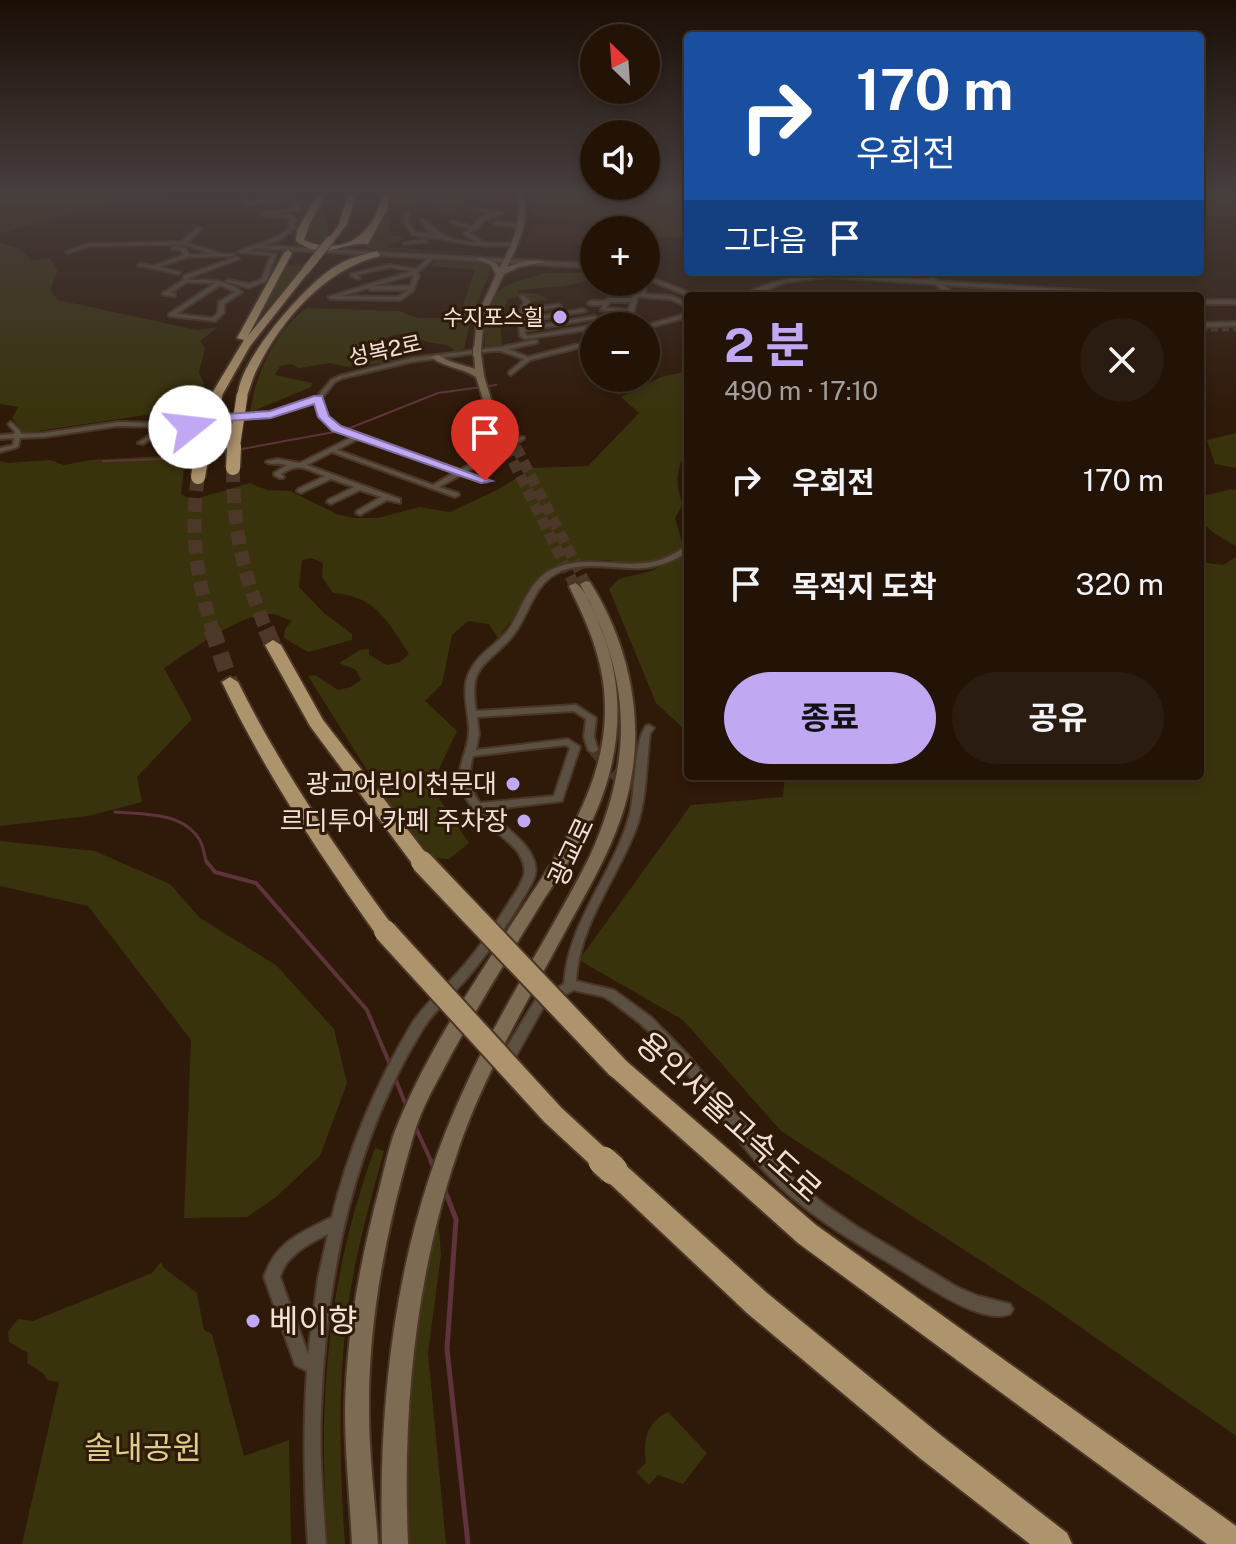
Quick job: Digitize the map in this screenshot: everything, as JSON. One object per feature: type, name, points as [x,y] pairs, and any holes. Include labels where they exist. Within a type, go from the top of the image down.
[{"type":"highway","points":[[198,477],[205,435],[217,395],[254,310],[279,267]]},
{"type":"highway","points":[[230,368],[312,267]]},
{"type":"highway","points":[[251,370],[293,309],[337,267]]},
{"type":"highway","points":[[233,468],[234,433],[251,370],[277,320],[310,270]]},
{"type":"highway","name":"용인서울고속도로","points":[[273,645],[316,722],[421,861],[617,1067],[693,1137],[807,1234],[1234,1544]]},
{"type":"highway","points":[[230,682],[287,792],[385,931],[553,1115],[757,1303],[932,1448],[1056,1544]]},
{"type":"main road","points":[[496,267],[499,274]]},
{"type":"main road","points":[[499,421],[486,397],[477,352],[479,320],[503,267]]},
{"type":"main road","points":[[499,274],[514,267]]},
{"type":"main road","points":[[457,364],[466,362],[477,352]]},
{"type":"main road","points":[[435,357],[442,362],[468,367],[480,376]]},
{"type":"main road","name":"광교로","points":[[365,1544],[360,1503],[357,1411],[360,1354],[375,1244],[404,1134],[421,1093],[478,990],[581,828],[602,775],[611,735],[611,675],[581,585],[615,645],[624,686],[628,730],[620,796],[579,894],[490,1057],[459,1121],[429,1212],[411,1285],[401,1356],[395,1429],[395,1544]]},
{"type":"street","points":[[149,267],[178,273]]},
{"type":"street","points":[[173,295],[165,294],[186,279],[215,267]]},
{"type":"street","points":[[186,279],[259,285],[269,267]]},
{"type":"street","points":[[367,267],[387,278]]},
{"type":"street","points":[[416,272],[412,288],[399,299],[331,297],[416,272],[422,267]]},
{"type":"street","points":[[358,278],[353,275],[394,269],[416,272]]},
{"type":"street","points":[[755,292],[779,282],[812,276],[1073,292]]},
{"type":"street","points":[[928,276],[950,292]]},
{"type":"street","points":[[222,282],[239,292],[221,303],[218,317],[207,321],[170,313],[222,282]]},
{"type":"street","points":[[660,284],[684,293]]},
{"type":"street","points":[[365,286],[412,288]]},
{"type":"street","points":[[605,303],[603,310],[629,314],[635,296]]},
{"type":"street","points":[[660,296],[684,302]]},
{"type":"street","points":[[522,297],[527,302],[522,330],[528,339]]},
{"type":"street","points":[[591,303],[634,300]]},
{"type":"street","points":[[1204,302],[1236,302]]},
{"type":"street","points":[[523,312],[558,306]]},
{"type":"street","points":[[522,321],[583,311]]},
{"type":"street","points":[[660,323],[684,316]]},
{"type":"street","points":[[522,330],[580,320]]},
{"type":"street","points":[[1204,326],[1236,326]]},
{"type":"street","points":[[503,347],[528,339],[580,330]]},
{"type":"street","name":"성복2로","points":[[0,437],[109,425],[158,425],[271,414],[318,399],[333,381],[341,377],[580,331]]},
{"type":"street","points":[[511,373],[528,359],[580,346]]},
{"type":"street","name":"성복2로","points":[[503,347],[528,359]]},
{"type":"street","points":[[318,399],[324,417],[337,428],[485,481]]},
{"type":"street","points":[[141,443],[158,432],[193,426],[197,420]]},
{"type":"street","points":[[0,450],[16,446],[18,432],[11,424]]},
{"type":"street","points":[[301,465],[360,436]]},
{"type":"street","points":[[487,436],[510,444]]},
{"type":"street","points":[[434,487],[522,438]]},
{"type":"street","points":[[332,450],[455,495]]},
{"type":"street","points":[[269,462],[279,459],[292,465]]},
{"type":"street","points":[[281,477],[276,474],[278,471],[301,465],[397,501]]},
{"type":"street","points":[[301,491],[331,476]]},
{"type":"street","points":[[331,502],[360,487]]},
{"type":"street","points":[[360,513],[387,497]]},
{"type":"street","points":[[317,1544],[314,1511],[315,1367],[336,1222],[374,1115],[404,1049],[428,1012],[472,964],[530,873],[531,864],[524,849],[477,807],[465,785],[464,763],[474,740],[470,681],[473,671],[478,662],[505,641],[544,576],[590,563],[653,567],[684,551]]},
{"type":"street","points":[[471,714],[576,708],[591,718],[589,737],[593,750]]},
{"type":"street","points":[[570,985],[569,967],[577,943],[608,882],[633,821],[645,734],[649,728]]},
{"type":"street","points":[[468,754],[568,742],[575,747],[558,799],[477,807]]},
{"type":"street","points":[[511,1052],[531,1009],[545,996],[570,985],[605,992],[631,1005],[683,1058],[752,1147],[822,1214],[941,1286],[990,1309],[1005,1309]]},
{"type":"street","points":[[315,1367],[301,1359],[272,1277],[274,1263],[282,1254],[336,1222]]},
{"type":"green space","points":[[0,267],[56,267],[58,270],[50,290],[58,300],[197,330],[218,327],[200,341],[205,348],[199,372],[204,384],[194,399],[180,410],[24,433],[12,418],[18,407],[0,404]]},
{"type":"green space","points":[[284,267],[303,267],[257,320]]},
{"type":"green space","points":[[443,267],[493,267],[471,317],[464,349],[456,351],[445,345],[398,334],[382,341],[397,347],[391,355],[394,362],[347,367],[330,363],[299,368],[291,364],[280,366],[275,375],[312,383],[311,387],[250,413],[268,355],[285,328],[307,308],[399,311],[417,318],[460,318],[456,315],[461,311],[475,270]]},
{"type":"green space","points":[[544,273],[580,273],[580,282],[517,291],[539,294],[548,300],[529,303],[522,296],[508,299],[500,321],[502,345],[485,347],[486,321],[491,303],[501,289]]},
{"type":"green space","points":[[684,372],[684,460],[678,472],[683,505],[675,518],[684,549],[658,562],[630,565],[610,560],[587,560],[562,564],[539,577],[521,609],[498,638],[489,624],[468,621],[452,635],[442,684],[425,701],[457,731],[438,771],[434,791],[469,843],[449,859],[430,858],[378,788],[308,676],[315,675],[338,690],[351,687],[361,680],[356,670],[339,663],[360,650],[369,649],[369,655],[387,665],[400,662],[409,654],[379,612],[360,599],[333,593],[322,577],[323,563],[311,558],[302,560],[299,587],[324,613],[352,634],[352,640],[308,652],[284,638],[285,629],[292,621],[278,615],[260,615],[231,626],[164,668],[192,719],[137,777],[142,802],[88,816],[0,826],[0,461],[50,460],[64,465],[90,460],[162,456],[185,460],[181,494],[192,500],[250,483],[267,490],[290,491],[339,515],[355,518],[378,518],[419,507],[450,512],[501,488],[532,468],[588,466],[639,413],[621,397],[631,392],[660,392],[660,378]]},
{"type":"green space","points":[[1236,433],[1236,468],[1215,464],[1207,440]]},
{"type":"green space","points":[[1236,490],[1236,546],[1208,528],[1204,521],[1204,496]]},
{"type":"green space","points":[[684,555],[684,729],[656,703],[609,589],[619,579],[651,571]]},
{"type":"green space","points":[[1236,557],[1236,1436],[1046,1303],[781,1131],[683,1020],[579,960],[691,805],[783,797],[785,780],[1204,780],[1204,563],[1223,565]]},
{"type":"green space","points":[[0,841],[95,851],[170,884],[200,918],[276,965],[334,1029],[347,1083],[320,1156],[276,1197],[247,1217],[184,1218],[191,1040],[88,906],[0,886]]},
{"type":"green space","points":[[375,1148],[384,1151],[355,1265],[344,1346],[341,1479],[345,1544],[328,1544],[324,1442],[329,1343],[346,1245]]},
{"type":"green space","points":[[438,1216],[441,1255],[428,1353],[446,1544],[404,1544],[402,1480],[418,1301]]},
{"type":"green space","name":"솔내공원","points":[[161,1262],[164,1268],[197,1293],[204,1330],[212,1334],[244,1456],[289,1440],[291,1544],[22,1544],[59,1382],[47,1380],[44,1374],[27,1363],[28,1353],[9,1342],[8,1332],[18,1319],[33,1321],[152,1273]]},
{"type":"green space","points":[[668,1412],[707,1453],[683,1484],[658,1475],[649,1485],[636,1472],[646,1463],[645,1447],[651,1427]]},
{"type":"waterway","points":[[237,450],[345,430],[438,393],[496,385]]},
{"type":"waterway","points":[[206,456],[230,451]]},
{"type":"waterway","points":[[103,461],[195,458]]},
{"type":"waterway","points":[[115,812],[161,816],[183,824],[199,839],[207,864]]},
{"type":"waterway","points":[[207,862],[215,872],[256,883],[367,1010],[391,1067]]},
{"type":"waterway","points":[[395,1078],[407,1108]]},
{"type":"waterway","points":[[415,1126],[432,1163]]},
{"type":"waterway","points":[[431,1161],[435,1170]]},
{"type":"waterway","points":[[445,1191],[456,1219],[447,1349],[468,1544]]},
{"type":"tunnel","points":[[1204,328],[1236,328]]},
{"type":"tunnel","points":[[504,420],[517,449]]},
{"type":"tunnel","points":[[494,422],[507,449]]},
{"type":"tunnel","points":[[506,447],[575,586]]},
{"type":"tunnel","points":[[517,449],[586,584]]},
{"type":"tunnel","points":[[233,468],[241,551],[267,631]]},
{"type":"tunnel","points":[[198,477],[196,555],[213,631]]},
{"type":"tunnel","points":[[212,629],[230,682]]},
{"type":"tunnel","points":[[266,629],[273,645]]},
{"type":"tunnel","points":[[593,750],[612,773],[637,792]]},
{"type":"place","name":"수지포스힐","points":[[560,317]]},
{"type":"place","name":"광교어린이천문대","points":[[513,784]]},
{"type":"place","name":"르디투어 카페 주차장","points":[[524,821]]},
{"type":"place","name":"베이향","points":[[253,1321]]},
{"type":"route","points":[[190,427],[197,420],[271,414],[318,399],[328,424],[485,481]]}]
